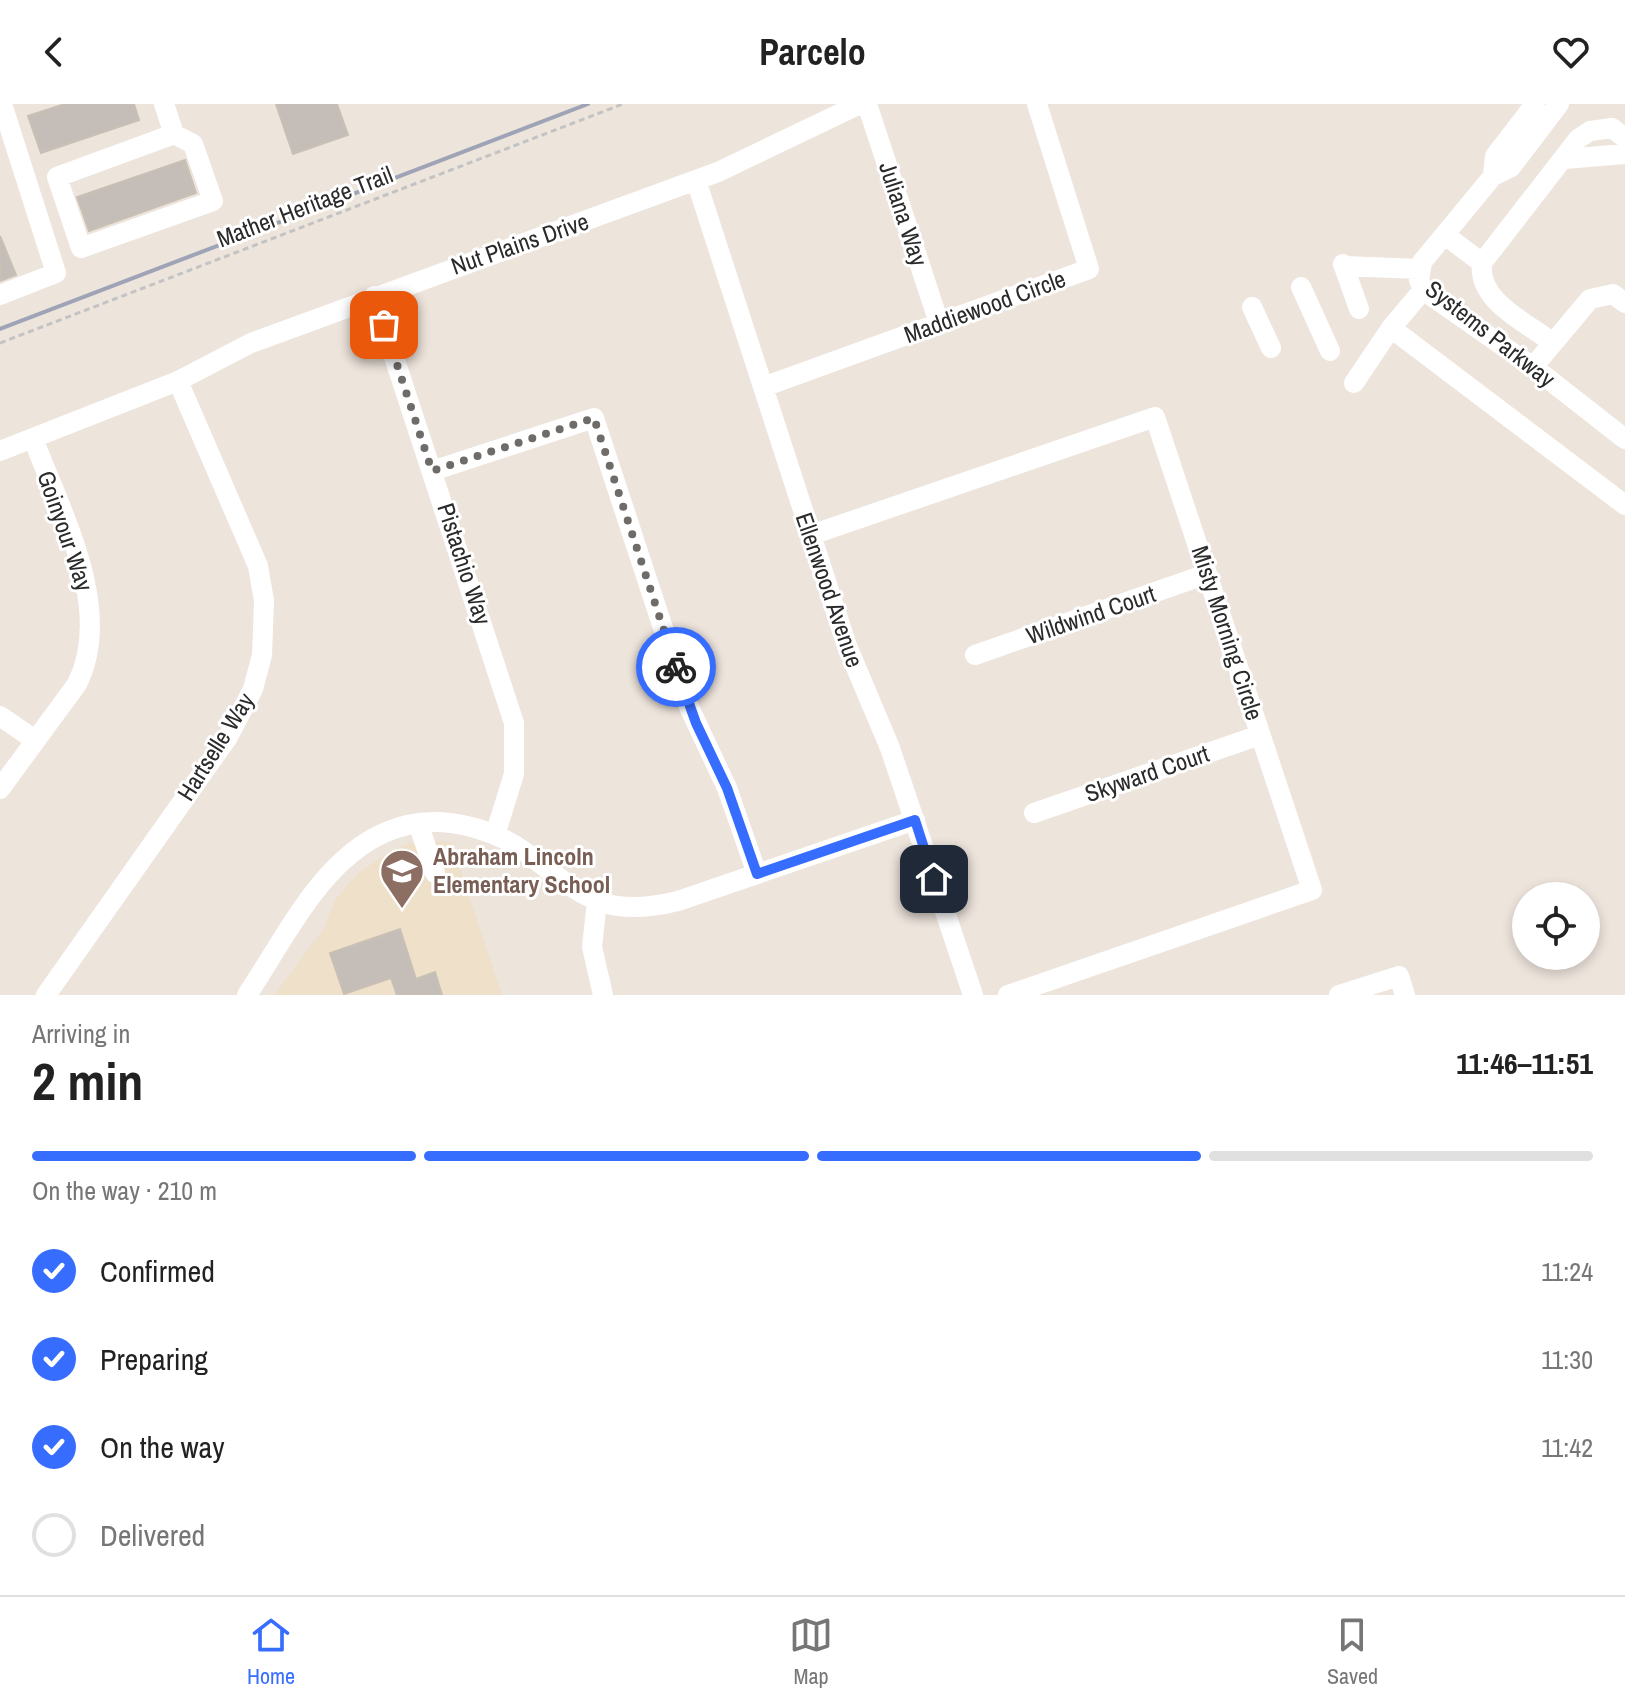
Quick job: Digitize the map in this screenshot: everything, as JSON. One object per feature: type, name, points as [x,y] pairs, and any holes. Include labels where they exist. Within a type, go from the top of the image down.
[{"type":"street","points":[[0,295],[56,273],[2,104]]},
{"type":"street","points":[[164,104],[174,134],[193,144],[213,201],[81,248],[57,177],[174,134]]},
{"type":"street","name":"Nut Plains Drive","points":[[0,451],[178,381],[251,343],[696,180],[798,136],[860,104]]},
{"type":"street","name":"Juliana Way","points":[[867,104],[939,323]]},
{"type":"street","name":"Maddiewood Circle","points":[[763,387],[1089,269],[1037,104]]},
{"type":"street","name":"Systems Parkway","points":[[1493,176],[1495,156],[1535,104]]},
{"type":"street","name":"Systems Parkway","points":[[1559,104],[1511,167],[1493,176],[1419,269],[1423,290],[1533,367],[1625,439]]},
{"type":"street","points":[[1553,343],[1485,291],[1480,277],[1482,263],[1578,139],[1590,131],[1612,128],[1625,138]]},
{"type":"street","points":[[1565,159],[1625,154]]},
{"type":"street","name":"Ellenwood Avenue","points":[[696,180],[847,646],[890,748],[973,995]]},
{"type":"street","points":[[1445,235],[1482,263]]},
{"type":"street","points":[[1359,309],[1344,265],[1419,269]]},
{"type":"street","points":[[1301,287],[1330,351]]},
{"type":"street","points":[[1354,383],[1391,328],[1423,290]]},
{"type":"street","points":[[1533,367],[1590,299],[1613,294],[1625,303]]},
{"type":"street","name":"Pistachio Way","points":[[374,296],[514,723],[514,774],[495,835]]},
{"type":"street","points":[[1252,307],[1271,348]]},
{"type":"street","points":[[1391,328],[1625,505]]},
{"type":"street","name":"Hartselle Way","points":[[46,995],[228,737],[253,689],[262,655],[265,610],[258,566],[178,381]]},
{"type":"street","name":"Misty Morning Circle","points":[[811,535],[1155,417],[1312,890],[1008,995]]},
{"type":"street","points":[[432,471],[594,418],[689,707],[727,788],[757,874]]},
{"type":"street","name":"Goinyour Way","points":[[0,789],[69,697],[86,666],[92,623],[87,588],[33,438]]},
{"type":"street","name":"Wildwind Court","points":[[975,655],[1207,574]]},
{"type":"street","points":[[0,716],[35,740]]},
{"type":"street","name":"Skyward Court","points":[[1034,813],[1260,735]]},
{"type":"street","points":[[247,995],[322,883],[343,858],[386,832],[418,823],[452,823],[495,835],[524,852],[561,883],[597,901],[630,907],[662,905],[915,820]]},
{"type":"street","points":[[418,823],[435,873]]},
{"type":"street","points":[[597,901],[592,947],[603,995]]},
{"type":"street","points":[[1339,995],[1399,976],[1405,995]]},
{"type":"path","name":"Mather Heritage Trail","points":[[0,343],[623,104]]},
{"type":"shaded area","name":"Abraham Lincoln Elementary School","points":[[451,842],[502,995],[274,995],[324,928],[335,900],[357,874],[389,852],[407,844]]},
{"type":"building","points":[[65,104],[134,104],[139,120],[41,153],[28,116]]},
{"type":"building","points":[[276,104],[337,104],[348,135],[293,154]]},
{"type":"building","points":[[185,160],[196,193],[89,231],[77,197]]},
{"type":"building","points":[[0,236],[16,275],[0,281]]},
{"type":"building","points":[[400,929],[416,979],[435,972],[442,995],[397,995],[391,978],[344,994],[330,953]]},
{"type":"railway","points":[[0,329],[588,104]]},
{"type":"way so far","points":[[384,325],[432,471],[594,418],[676,667]]},
{"type":"place","name":"Abraham Lincoln Elementary School","points":[[402,910]]},
{"type":"route","points":[[676,667],[689,707],[727,788],[757,874],[915,820],[934,879]]}]
